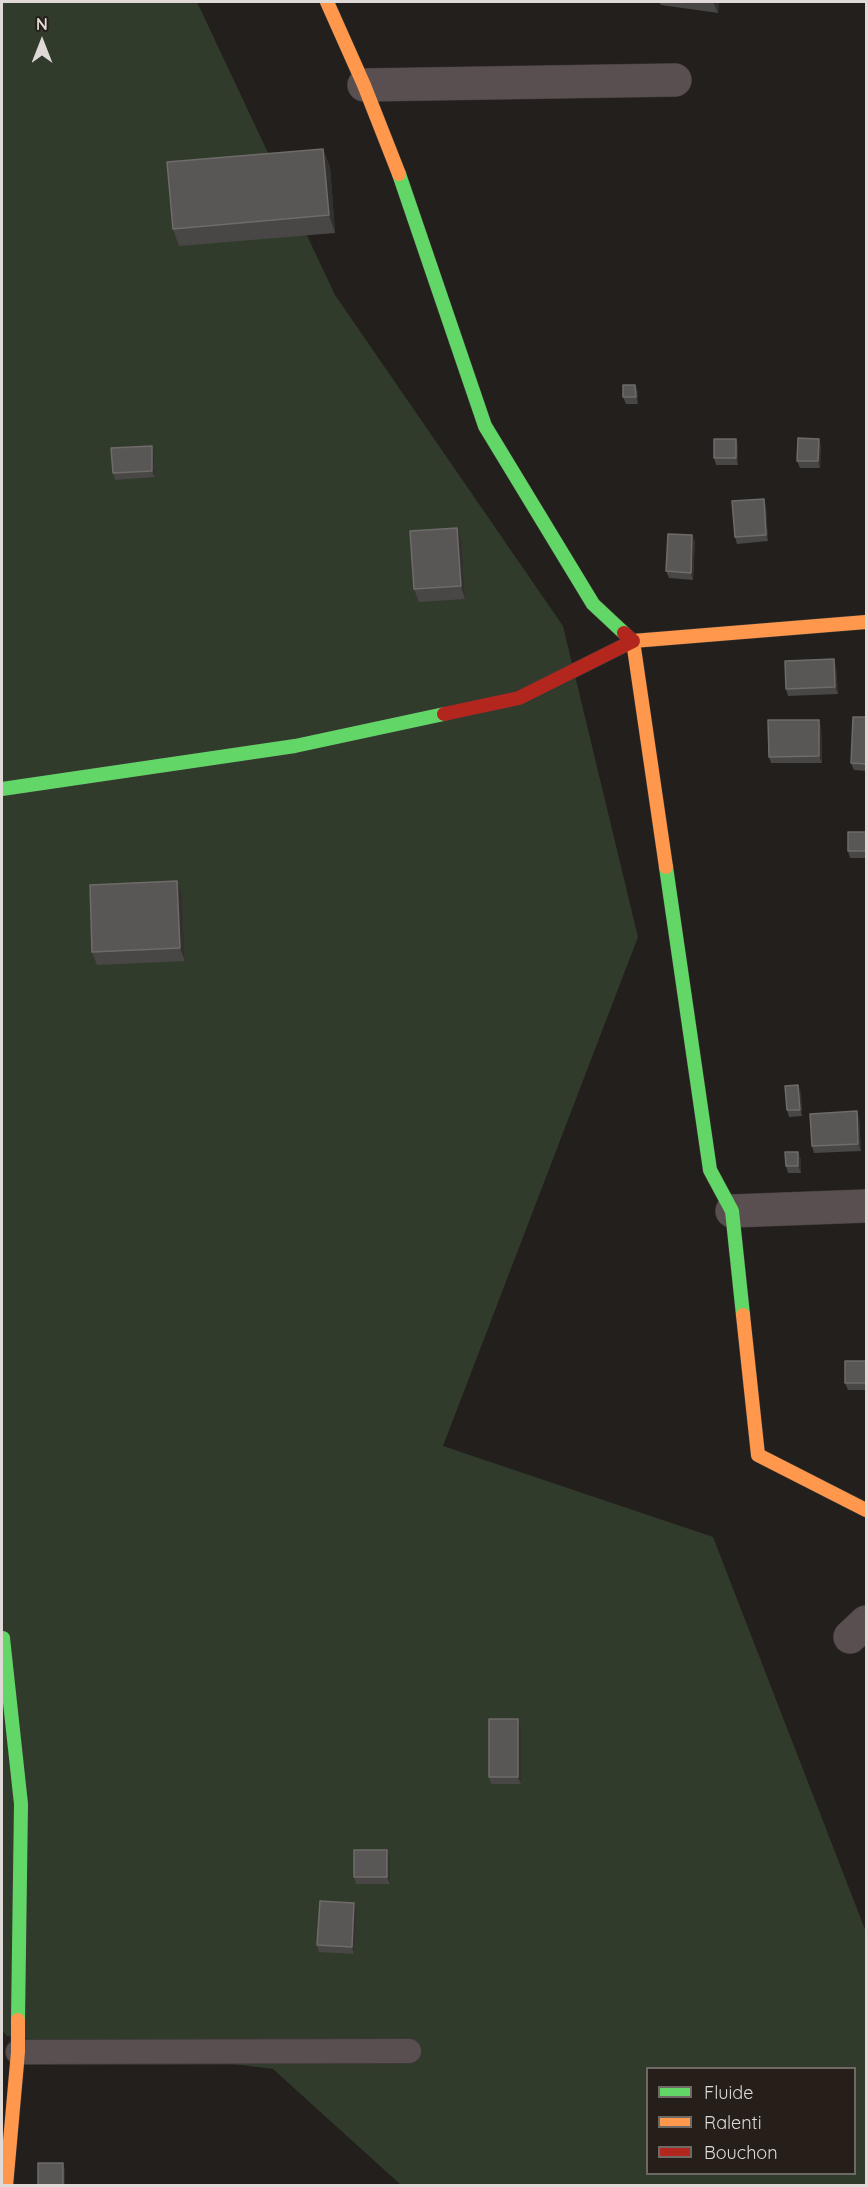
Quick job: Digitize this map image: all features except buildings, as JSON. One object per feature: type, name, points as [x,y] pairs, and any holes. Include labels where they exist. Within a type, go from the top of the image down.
[{"type":"street","points":[[327,2],[364,85],[400,176],[486,426],[593,604],[633,642],[710,1170],[732,1210],[758,1455],[867,1510]]},
{"type":"street","points":[[364,85],[675,80]]},
{"type":"street","points":[[2,789],[295,746],[519,698],[633,642],[867,622]]},
{"type":"street","points":[[732,1210],[867,1206]]},
{"type":"street","points":[[3,1638],[21,1804],[18,2052],[6,2186]]},
{"type":"lane","points":[[18,2052],[409,2051]]},
{"type":"green space","points":[[2,2],[197,2],[335,295],[563,626],[638,937],[443,1446],[713,1537],[866,1932],[866,2185],[401,2185],[273,2069],[7,2036],[2,2030]]},
{"type":"traffic: fast","points":[[399,174],[485,426],[593,604],[624,633]]},
{"type":"traffic: fast","points":[[2,789],[295,746],[444,714]]},
{"type":"traffic: fast","points":[[666,867],[710,1170],[732,1211],[743,1315]]},
{"type":"traffic: fast","points":[[3,1638],[21,1804],[18,2020]]},
{"type":"traffic: slow","points":[[327,2],[364,85],[399,174]]},
{"type":"traffic: slow","points":[[666,867],[633,641],[866,622]]},
{"type":"traffic: slow","points":[[743,1315],[758,1455],[866,1510]]},
{"type":"traffic: slow","points":[[6,2186],[18,2052],[18,2020]]},
{"type":"traffic: jam","points":[[444,714],[519,698],[633,641],[624,633]]}]
